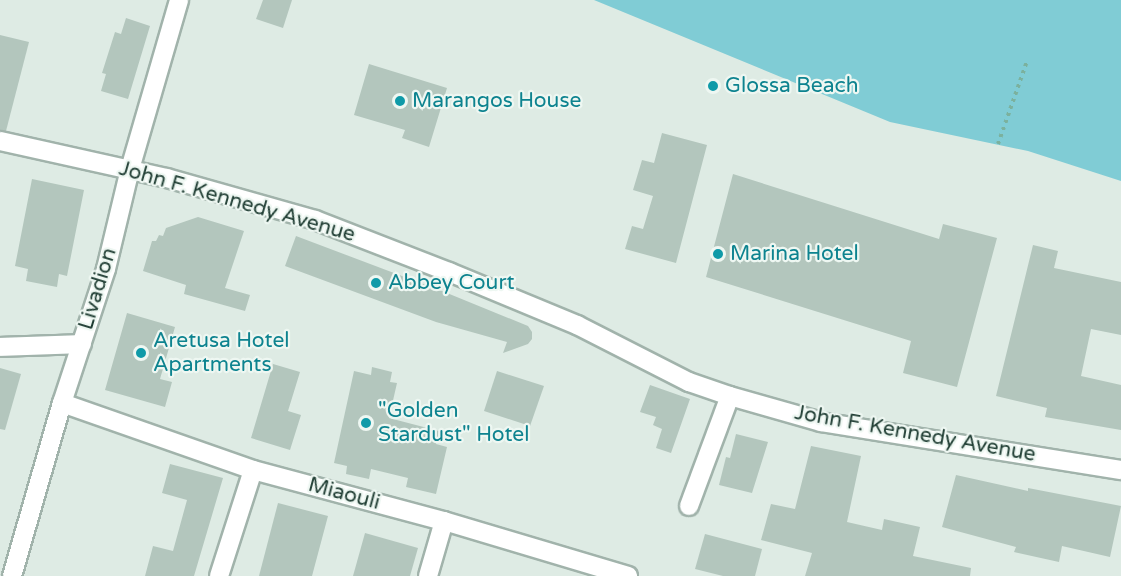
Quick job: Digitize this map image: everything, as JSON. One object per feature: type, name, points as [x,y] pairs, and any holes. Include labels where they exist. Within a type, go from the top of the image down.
[{"type":"street","name":"Livadion","points":[[12,576],[62,403],[106,269],[130,169],[179,0]]},
{"type":"street","name":"John F. Kennedy Avenue","points":[[0,141],[130,169],[327,225],[577,325],[689,382],[730,396],[821,422],[1121,470]]},
{"type":"street","points":[[0,347],[82,344]]},
{"type":"street","points":[[689,506],[730,396]]},
{"type":"street","name":"Miaouli","points":[[62,403],[253,470],[444,521],[628,576]]},
{"type":"street","points":[[219,576],[253,470]]},
{"type":"street","points":[[428,576],[444,521]]},
{"type":"path","points":[[998,144],[1027,61]]},
{"type":"water","points":[[594,0],[1121,0],[1121,181],[1028,151],[890,122]]},
{"type":"building","points":[[263,0],[292,0],[283,28],[256,19]]},
{"type":"building","points":[[126,18],[150,26],[128,99],[101,91],[106,74],[102,73],[115,32],[121,34]]},
{"type":"building","points":[[0,35],[29,42],[6,131],[0,130]]},
{"type":"building","name":"Marangos House","points":[[369,64],[447,88],[429,147],[402,138],[405,130],[354,115]]},
{"type":"building","points":[[662,133],[707,145],[676,263],[625,249],[632,226],[643,229],[653,196],[633,190],[642,160],[654,163]]},
{"type":"building","points":[[733,174],[939,239],[943,224],[997,238],[957,387],[903,373],[911,341],[706,277]]},
{"type":"building","points":[[32,179],[84,190],[67,276],[59,274],[57,287],[26,281],[28,269],[15,266]]},
{"type":"building","points":[[198,217],[244,231],[225,288],[250,295],[245,311],[184,294],[186,285],[143,271],[152,241],[156,241],[159,235],[163,236],[166,228]]},
{"type":"building","name":"Abbey Court","points":[[296,236],[528,326],[532,332],[532,339],[528,344],[503,353],[507,342],[436,322],[285,266]]},
{"type":"building","points":[[1033,245],[1058,251],[1054,268],[1121,282],[1121,335],[1091,329],[1081,376],[1121,385],[1121,430],[1045,417],[1047,408],[996,396]]},
{"type":"building","name":"Aretusa Hotel Apartments","points":[[127,313],[175,327],[160,379],[172,382],[165,407],[105,390]]},
{"type":"building","points":[[273,364],[300,372],[288,411],[301,415],[290,450],[251,438]]},
{"type":"building","points":[[372,367],[392,372],[390,382],[397,383],[389,418],[439,431],[436,444],[447,447],[436,494],[406,487],[408,478],[371,469],[369,479],[346,474],[347,466],[334,463],[354,371],[371,375]]},
{"type":"building","points":[[0,368],[21,374],[5,430],[0,429]]},
{"type":"building","points":[[497,371],[544,386],[530,426],[484,411]]},
{"type":"building","points":[[650,385],[690,399],[671,453],[656,448],[662,429],[653,425],[656,417],[640,412]]},
{"type":"building","points":[[736,434],[768,442],[752,493],[719,485],[726,457],[730,458]]},
{"type":"building","points":[[811,446],[861,456],[847,522],[882,530],[884,519],[920,527],[913,556],[971,568],[970,576],[805,576],[812,553],[761,540],[771,504],[795,509]]},
{"type":"building","points":[[170,464],[223,478],[194,576],[145,576],[153,546],[173,551],[187,500],[162,493]]},
{"type":"building","points":[[956,475],[1028,491],[1028,488],[1121,506],[1110,557],[1062,546],[1059,562],[1014,552],[1016,547],[942,527]]},
{"type":"building","points":[[278,503],[328,516],[312,576],[259,576]]},
{"type":"building","points":[[365,533],[418,548],[410,576],[353,576]]},
{"type":"building","points":[[705,534],[762,549],[755,576],[723,576],[695,569]]},
{"type":"place","name":"Glossa Beach","points":[[713,86]]},
{"type":"place","name":"Marangos House","points":[[400,101]]},
{"type":"place","name":"Marina Hotel","points":[[718,254]]},
{"type":"place","name":"Abbey Court","points":[[376,283]]},
{"type":"place","name":"Aretusa Hotel Apartments","points":[[141,353]]},
{"type":"place","name":"\"Golden Stardust\" Hotel","points":[[366,423]]}]
